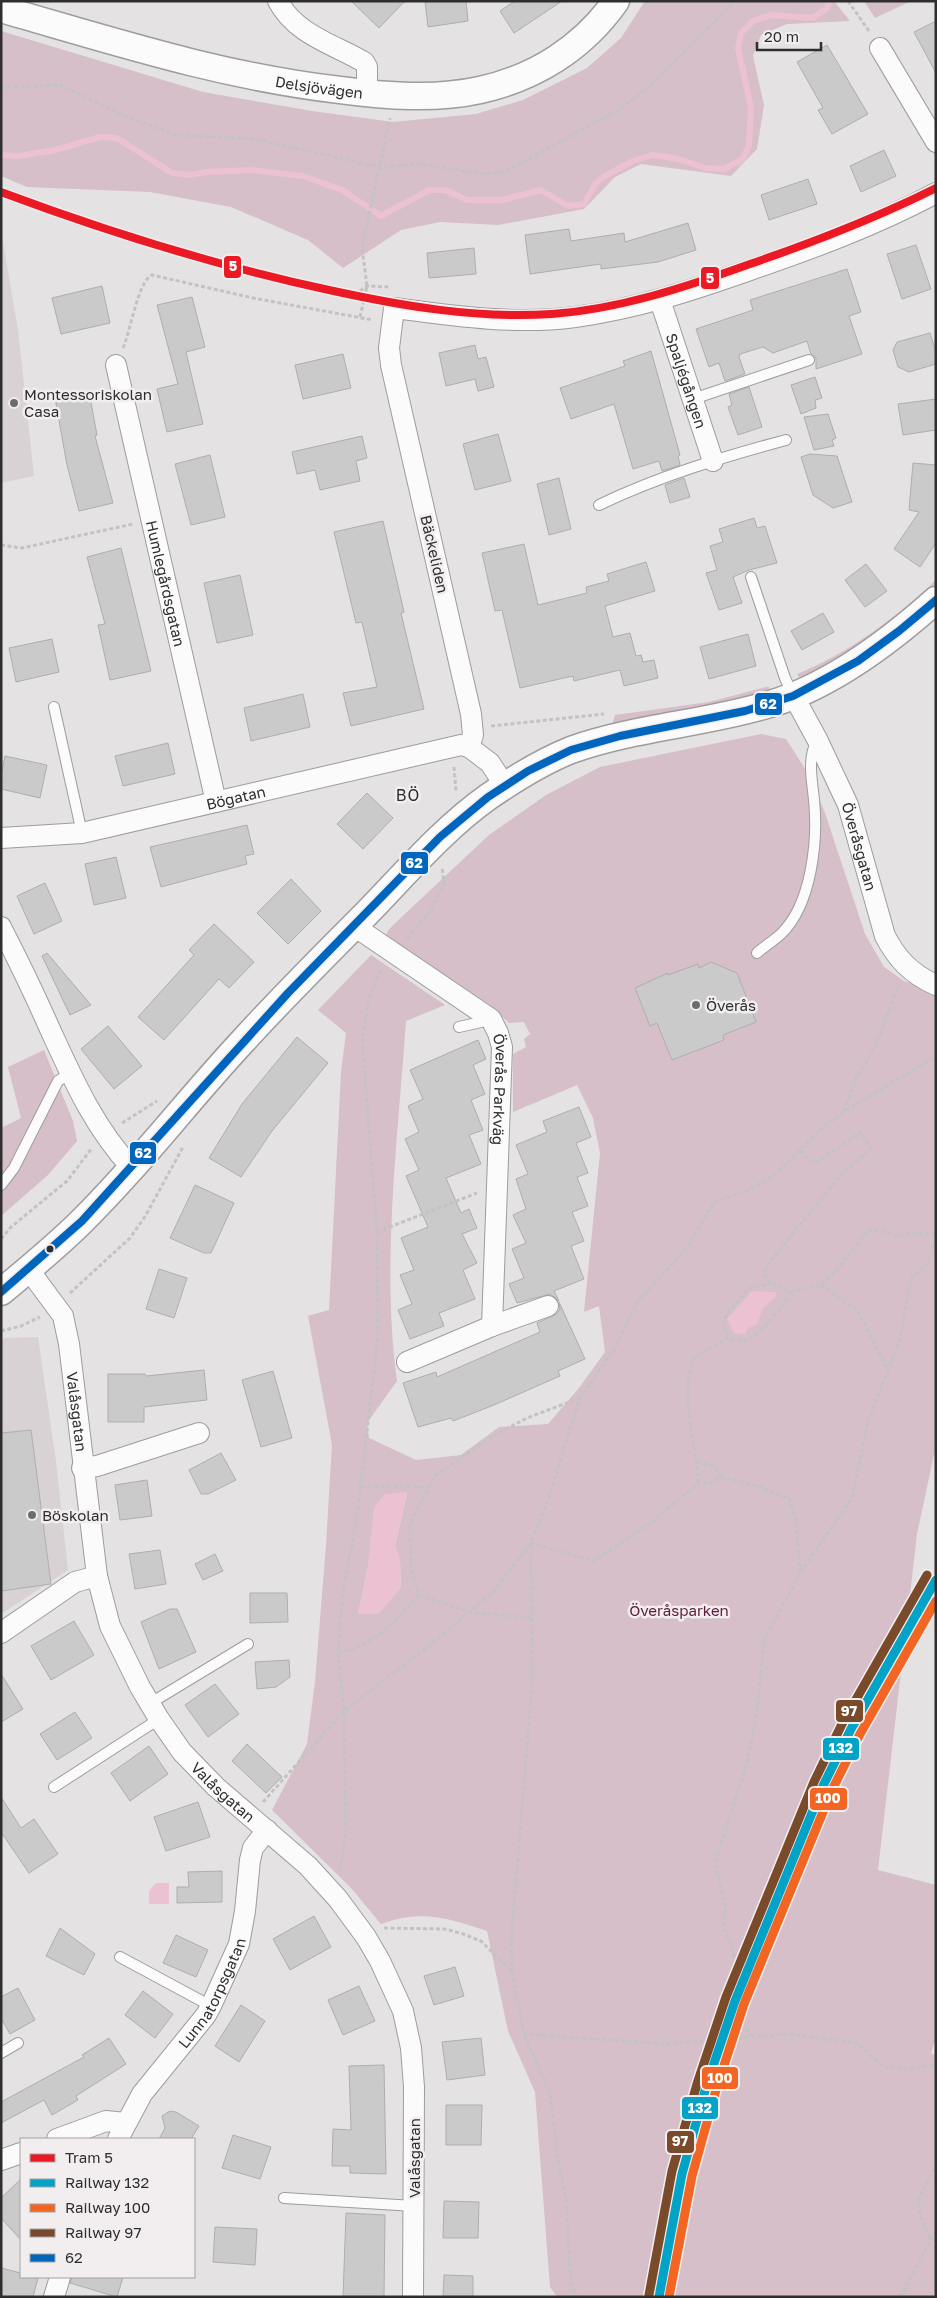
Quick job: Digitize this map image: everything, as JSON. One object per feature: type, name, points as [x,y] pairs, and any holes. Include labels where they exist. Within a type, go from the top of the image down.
[{"type":"street","points":[[278,1],[294,22],[310,34],[364,62],[367,67],[367,94]]},
{"type":"street","name":"Delsjövägen","points":[[1,9],[208,68],[266,80],[367,94],[424,95],[480,90],[518,79],[551,62],[576,46],[597,26],[616,1]]},
{"type":"street","points":[[880,48],[936,142]]},
{"type":"street","points":[[393,316],[521,320],[574,317],[627,308],[660,300],[820,246],[893,216],[936,193]]},
{"type":"street","name":"Spaljégången","points":[[660,300],[714,461]]},
{"type":"street","name":"Bäckeliden","points":[[393,316],[389,348],[391,365],[472,714],[473,735],[459,748]]},
{"type":"street","name":"Humlegårdsgatan","points":[[116,365],[216,802]]},
{"type":"street","points":[[1,1292],[29,1270],[82,1222],[242,1042],[436,843],[485,799],[526,772],[571,750],[615,738],[733,714],[793,696],[840,671],[866,654],[903,628],[936,600]]},
{"type":"street","name":"Överåsgatan","points":[[793,696],[817,739],[848,804],[885,936],[895,955],[904,964],[920,978],[936,985]]},
{"type":"street","points":[[459,748],[490,763],[505,786]]},
{"type":"street","name":"Bögatan","points":[[1,838],[82,833],[459,748]]},
{"type":"street","name":"Överås Parkväg","points":[[354,926],[490,1019],[498,1033],[502,1048],[499,1185],[492,1326]]},
{"type":"street","points":[[1,927],[70,1073],[105,1136],[132,1168]]},
{"type":"street","name":"Valåsgatan","points":[[29,1270],[66,1299],[63,1316],[69,1344],[82,1468],[97,1576],[110,1626],[154,1712],[182,1752],[216,1787],[308,1866],[328,1889],[366,1938],[380,1961],[403,2011],[411,2048],[414,2087],[413,2297]]},
{"type":"street","points":[[407,1362],[492,1326],[548,1306]]},
{"type":"street","points":[[82,1468],[97,1466],[198,1433]]},
{"type":"street","points":[[1,1633],[75,1582],[97,1576]]},
{"type":"street","name":"Lunnatorpsgatan","points":[[121,2131],[142,2094],[206,2015],[211,2006],[239,1944],[253,1848],[267,1830]]},
{"type":"street","points":[[61,2138],[106,2121],[121,2131]]},
{"type":"street","points":[[1,2160],[20,2153]]},
{"type":"street","points":[[54,2297],[60,2278]]},
{"type":"lane","points":[[693,399],[809,360]]},
{"type":"lane","points":[[599,505],[628,491],[714,461],[786,440]]},
{"type":"lane","points":[[751,577],[784,678],[793,696]]},
{"type":"lane","points":[[54,707],[82,833]]},
{"type":"lane","points":[[757,953],[782,933],[793,916],[808,879],[813,861],[816,831],[810,767],[811,752],[817,739]]},
{"type":"lane","points":[[459,1027],[490,1019]]},
{"type":"lane","points":[[1,1185],[14,1168],[58,1081],[70,1073]]},
{"type":"lane","points":[[54,1786],[248,1644]]},
{"type":"lane","points":[[120,1957],[211,2006]]},
{"type":"lane","points":[[1,2053],[18,2044]]},
{"type":"lane","points":[[284,2198],[414,2206]]},
{"type":"path","points":[[1,87],[60,85],[132,119],[176,135],[254,139],[380,167],[406,164],[483,174],[506,171],[618,110],[649,87],[735,1]]},
{"type":"path","points":[[848,1],[880,48]]},
{"type":"path","points":[[360,317],[366,286],[362,247],[392,112]]},
{"type":"path","points":[[116,365],[130,333],[144,282],[152,275],[308,309],[360,317],[393,316]]},
{"type":"path","points":[[360,291],[366,286],[392,287]]},
{"type":"path","points":[[1,545],[22,548],[151,520]]},
{"type":"path","points":[[473,728],[613,713]]},
{"type":"path","points":[[456,795],[459,748]]},
{"type":"path","points":[[328,1889],[337,1878],[343,1866],[346,1832],[344,1711],[338,1652],[343,1608],[342,1590],[360,1487],[377,1347],[377,1232],[362,1039],[369,1000],[379,973],[392,953],[408,938],[430,911],[444,885],[440,862],[434,868]]},
{"type":"path","points":[[844,1112],[856,1076],[865,1065],[881,1032],[899,984],[904,964]]},
{"type":"path","points":[[257,1808],[344,1711],[492,1593],[531,1544],[547,1503],[580,1398],[615,1348],[638,1301],[684,1252],[714,1202],[751,1189],[776,1174],[821,1129],[844,1112],[936,1056]]},
{"type":"path","points":[[752,2037],[739,2018],[739,1979],[733,1950],[724,1927],[725,1904],[716,1870],[717,1857],[746,1766],[757,1713],[764,1640],[800,1573],[852,1498],[868,1422],[899,1343],[911,1278],[929,1263],[935,1233],[918,1232],[894,1236],[884,1231],[868,1230],[836,1271],[821,1286],[790,1292],[771,1283],[764,1275],[768,1264],[833,1184],[871,1148],[861,1132],[819,1161],[812,1162],[800,1151]]},
{"type":"path","points":[[2,1330],[30,1322],[66,1299],[130,1238],[146,1216],[187,1142]]},
{"type":"path","points":[[377,1232],[499,1185]]},
{"type":"path","points":[[727,1338],[724,1321],[748,1288],[771,1283]]},
{"type":"path","points":[[821,1286],[858,1311],[888,1370]]},
{"type":"path","points":[[698,1483],[697,1462],[690,1427],[688,1384],[694,1358],[727,1338],[737,1341],[748,1340],[776,1313],[787,1300],[790,1292]]},
{"type":"path","points":[[419,1595],[411,1568],[410,1524],[434,1477],[493,1436],[527,1418],[580,1398]]},
{"type":"path","points":[[697,1462],[714,1466],[721,1477],[758,1486],[790,1499],[796,1521],[800,1573]]},
{"type":"path","points":[[531,1544],[594,1561],[652,1522],[698,1483],[712,1483],[721,1477]]},
{"type":"path","points":[[360,1487],[407,1486],[427,1488]]},
{"type":"path","points":[[531,1544],[532,1683],[511,1941],[512,1972],[524,2034],[550,2093],[557,2154],[566,2199],[572,2285],[577,2297]]},
{"type":"path","points":[[338,1652],[358,1648],[384,1631],[419,1595]]},
{"type":"path","points":[[419,1595],[470,1612],[532,1618]]},
{"type":"path","points":[[366,1938],[382,1928],[445,1929],[481,1941],[512,1972]]},
{"type":"path","points":[[524,2034],[666,2044],[787,2034],[857,2043],[882,2066],[907,2069],[936,2065]]},
{"type":"path","points":[[930,2238],[920,2216],[918,2199],[936,2166]]},
{"type":"path","points":[[900,2297],[936,2230]]},
{"type":"shaded area","name":"Montessoriskolan Casa","points":[[1,231],[18,330],[34,476],[1,483]]},
{"type":"shaded area","points":[[752,1291],[776,1292],[775,1298],[763,1308],[757,1324],[748,1328],[745,1334],[734,1333],[727,1319]]},
{"type":"shaded area","name":"Böskolan","points":[[38,1337],[56,1461],[68,1570],[1,1614],[1,1340],[5,1338]]},
{"type":"shaded area","points":[[407,1492],[395,1546],[400,1561],[401,1587],[378,1614],[358,1614],[367,1572],[374,1508],[385,1494]]},
{"type":"shaded area","points":[[156,1883],[169,1883],[169,1904],[149,1904],[149,1891]]},
{"type":"green space","points":[[645,1],[834,1],[850,21],[787,24],[761,35],[753,56],[764,105],[757,149],[731,176],[641,164],[615,177],[584,209],[498,225],[440,222],[401,230],[343,268],[308,240],[231,207],[150,192],[27,187],[1,176],[1,31],[203,92],[312,111],[393,122],[476,114],[523,100],[587,68],[621,38]]},
{"type":"green space","points":[[864,1],[911,1],[875,18]]},
{"type":"green space","points":[[936,580],[936,586],[888,625],[854,648],[800,679],[797,674],[835,656],[871,633]]},
{"type":"green space","points":[[769,687],[770,692],[752,699],[612,725],[615,715],[709,702]]},
{"type":"green space","name":"Överåsparken","points":[[761,734],[786,739],[809,775],[825,813],[865,934],[884,967],[904,981],[936,990],[936,1445],[917,1534],[878,1870],[936,1885],[936,2038],[931,2053],[936,2056],[936,2297],[557,2297],[550,2287],[535,2092],[508,2031],[487,1931],[447,1919],[422,1916],[395,1919],[381,1924],[351,1888],[272,1810],[307,1744],[315,1682],[332,1445],[308,1316],[329,1310],[341,1072],[346,1033],[318,1010],[371,955],[445,1005],[406,1021],[392,1201],[392,1337],[397,1381],[367,1423],[369,1438],[416,1460],[461,1455],[499,1427],[548,1424],[579,1388],[605,1352],[599,1306],[584,1312],[600,1153],[593,1118],[577,1085],[513,1112],[513,1054],[526,1047],[524,1039],[530,1034],[524,1022],[509,1023],[490,1005],[385,936],[390,928],[489,835],[546,795],[600,767]],"holes":[[[407,1493],[395,1546],[400,1561],[401,1587],[378,1614],[358,1614],[367,1572]]]},
{"type":"green space","points":[[44,1050],[73,1121],[77,1141],[48,1175],[1,1216],[1,1128],[21,1118],[8,1067]]},
{"type":"building","points":[[351,1],[405,1],[379,28]]},
{"type":"building","points":[[425,1],[466,1],[468,21],[428,27]]},
{"type":"building","points":[[515,1],[562,1],[514,33],[500,11]]},
{"type":"building","points":[[936,21],[936,73],[914,32]]},
{"type":"building","points":[[827,45],[868,114],[832,134],[818,110],[823,108],[797,62]]},
{"type":"building","points":[[884,150],[896,176],[861,192],[850,166]]},
{"type":"building","points":[[808,179],[817,204],[769,220],[761,195]]},
{"type":"building","points":[[688,223],[696,250],[658,262],[601,269],[601,264],[530,274],[525,235],[569,229],[571,241],[624,233],[625,242]]},
{"type":"building","points":[[916,245],[931,289],[902,299],[887,254]]},
{"type":"building","points":[[474,248],[476,274],[429,278],[427,253]]},
{"type":"building","points":[[847,269],[861,312],[849,316],[862,354],[816,369],[816,358],[811,354],[807,341],[773,353],[763,347],[740,354],[739,357],[745,374],[725,381],[719,363],[709,367],[696,329],[753,310],[750,300]]},
{"type":"building","points":[[102,286],[110,323],[61,334],[52,298]]},
{"type":"building","points":[[192,297],[205,347],[186,352],[203,424],[167,432],[157,389],[178,384],[157,305]]},
{"type":"building","points":[[930,333],[936,352],[936,364],[909,372],[898,367],[893,350],[897,342]]},
{"type":"building","points":[[475,345],[478,359],[486,357],[494,387],[478,391],[475,379],[446,386],[439,353]]},
{"type":"building","points":[[651,351],[680,455],[678,456],[680,465],[662,471],[659,461],[633,469],[614,404],[571,419],[560,388],[625,366],[623,361]]},
{"type":"building","points":[[343,354],[351,388],[303,399],[295,365]]},
{"type":"building","points":[[815,377],[822,398],[815,400],[816,408],[801,414],[791,385]]},
{"type":"building","points":[[749,387],[762,427],[738,435],[728,407],[732,405],[729,394]]},
{"type":"building","points":[[89,392],[97,435],[95,436],[113,503],[79,511],[67,465],[55,398]]},
{"type":"building","points":[[936,399],[936,430],[903,435],[898,404]]},
{"type":"building","points":[[828,414],[836,438],[832,440],[834,446],[814,450],[804,417]]},
{"type":"building","points":[[498,434],[511,481],[475,490],[463,444]]},
{"type":"building","points":[[362,436],[367,458],[356,461],[360,481],[320,490],[315,470],[297,474],[292,452]]},
{"type":"building","points":[[810,454],[837,456],[852,502],[833,508],[813,495],[801,457]]},
{"type":"building","points":[[210,455],[225,517],[191,525],[175,464]]},
{"type":"building","points":[[913,463],[936,465],[936,543],[920,567],[894,549],[919,512],[909,510]]},
{"type":"building","points":[[559,478],[571,529],[549,535],[537,484]]},
{"type":"building","points":[[684,478],[690,497],[670,503],[665,485]]},
{"type":"building","points":[[754,518],[757,528],[765,526],[777,563],[749,570],[733,577],[742,603],[719,610],[706,573],[717,570],[710,546],[723,542],[719,529]]},
{"type":"building","points":[[383,521],[404,612],[401,613],[424,709],[351,726],[343,693],[377,687],[362,622],[356,623],[334,532]]},
{"type":"building","points":[[524,544],[538,605],[587,593],[586,587],[609,581],[607,574],[646,562],[655,591],[605,606],[613,637],[630,633],[636,656],[641,655],[643,662],[654,660],[658,678],[624,686],[620,670],[574,681],[573,676],[520,688],[502,610],[495,611],[482,553]]},
{"type":"building","points":[[121,548],[151,671],[110,680],[98,625],[105,624],[87,557]]},
{"type":"building","points":[[866,564],[887,591],[865,607],[845,580]]},
{"type":"building","points":[[240,575],[253,635],[217,643],[204,583]]},
{"type":"building","points":[[823,613],[834,632],[802,650],[791,631]]},
{"type":"building","points":[[748,634],[756,666],[709,679],[700,647]]},
{"type":"building","points":[[52,639],[59,672],[16,682],[9,648]]},
{"type":"building","points":[[303,694],[310,727],[251,741],[244,708]]},
{"type":"building","points":[[168,743],[175,774],[123,786],[115,756]]},
{"type":"building","points":[[5,756],[47,765],[40,798],[1,789],[1,775]]},
{"type":"building","points":[[367,793],[393,818],[363,849],[337,824]]},
{"type":"building","points":[[247,825],[254,854],[245,856],[247,864],[161,887],[150,847]]},
{"type":"building","points":[[116,857],[126,898],[94,905],[85,864]]},
{"type":"building","points":[[291,879],[321,911],[288,944],[257,913]]},
{"type":"building","points":[[45,883],[62,921],[34,934],[17,896]]},
{"type":"building","points":[[214,924],[254,962],[229,988],[219,979],[164,1040],[138,1017],[194,955],[189,950]]},
{"type":"building","points":[[47,953],[91,1005],[70,1015],[42,956]]},
{"type":"building","name":"Överås","points":[[711,962],[737,973],[756,1022],[723,1035],[724,1040],[672,1060],[657,1023],[650,1026],[635,988],[668,973],[668,975],[698,964],[699,968]]},
{"type":"building","points":[[108,1026],[142,1066],[114,1089],[81,1049]]},
{"type":"building","points":[[297,1037],[328,1063],[272,1131],[241,1177],[209,1158],[242,1104]]},
{"type":"building","points":[[478,1040],[486,1059],[473,1065],[485,1094],[471,1100],[483,1130],[469,1135],[481,1164],[446,1178],[461,1213],[469,1209],[477,1228],[462,1234],[477,1263],[463,1270],[475,1299],[439,1313],[444,1326],[410,1339],[398,1310],[412,1304],[400,1275],[414,1270],[401,1238],[428,1227],[406,1176],[419,1170],[405,1139],[419,1132],[408,1106],[423,1099],[410,1070]]},
{"type":"building","points":[[579,1107],[591,1137],[576,1143],[588,1173],[577,1177],[588,1206],[572,1212],[584,1241],[571,1246],[584,1279],[554,1291],[559,1301],[550,1294],[517,1303],[509,1284],[524,1278],[512,1249],[526,1243],[513,1215],[526,1209],[516,1179],[528,1174],[516,1145],[547,1132],[543,1121]]},
{"type":"building","points":[[195,1185],[234,1203],[211,1253],[204,1253],[170,1238]]},
{"type":"building","points":[[159,1269],[187,1278],[174,1318],[146,1309]]},
{"type":"building","points":[[559,1302],[585,1359],[558,1371],[560,1376],[494,1405],[453,1421],[451,1418],[418,1427],[403,1383],[436,1372],[437,1377],[540,1332],[537,1323],[557,1314],[560,1309]]},
{"type":"building","points":[[204,1370],[207,1400],[144,1407],[144,1422],[108,1422],[108,1374],[145,1374],[146,1376]]},
{"type":"building","points":[[273,1371],[292,1438],[261,1447],[242,1380]]},
{"type":"building","points":[[31,1430],[51,1584],[1,1591],[1,1433]]},
{"type":"building","points":[[221,1453],[236,1480],[208,1494],[201,1494],[189,1470]]},
{"type":"building","points":[[147,1480],[152,1516],[120,1520],[115,1485]]},
{"type":"building","points":[[160,1550],[166,1584],[135,1589],[129,1554]]},
{"type":"building","points":[[215,1554],[223,1571],[203,1580],[195,1564]]},
{"type":"building","points":[[250,1593],[287,1593],[288,1622],[250,1623]]},
{"type":"building","points":[[170,1609],[177,1609],[196,1652],[159,1669],[141,1622]]},
{"type":"building","points":[[74,1621],[94,1655],[51,1680],[31,1646]]},
{"type":"building","points":[[289,1660],[290,1677],[276,1687],[257,1689],[255,1662]]},
{"type":"building","points":[[1,1674],[23,1709],[1,1722]]},
{"type":"building","points":[[215,1684],[239,1714],[208,1737],[185,1705]]},
{"type":"building","points":[[75,1712],[92,1738],[57,1760],[40,1734]]},
{"type":"building","points":[[247,1744],[282,1777],[266,1793],[232,1761]]},
{"type":"building","points":[[149,1746],[168,1774],[130,1801],[111,1773]]},
{"type":"building","points":[[1,1797],[21,1828],[34,1819],[58,1854],[29,1873],[1,1832]]},
{"type":"building","points":[[198,1802],[210,1837],[166,1851],[154,1817]]},
{"type":"building","points":[[222,1871],[222,1902],[177,1903],[177,1887],[189,1887],[188,1872]]},
{"type":"building","points":[[314,1916],[331,1947],[290,1970],[273,1939]]},
{"type":"building","points":[[60,1928],[95,1954],[84,1975],[46,1956]]},
{"type":"building","points":[[176,1935],[208,1950],[196,1977],[163,1963]]},
{"type":"building","points":[[455,1967],[464,1996],[434,2005],[424,1976]]},
{"type":"building","points":[[359,1986],[375,2021],[343,2035],[328,2000]]},
{"type":"building","points":[[18,1988],[35,2020],[10,2034],[1,2018],[1,1997]]},
{"type":"building","points":[[143,1991],[173,2014],[155,2038],[125,2015]]},
{"type":"building","points":[[241,2005],[265,2021],[239,2062],[215,2046]]},
{"type":"building","points":[[109,2038],[126,2064],[76,2096],[78,2100],[52,2115],[44,2100],[1,2123],[1,2102],[84,2057],[82,2055]]},
{"type":"building","points":[[481,2038],[485,2075],[447,2080],[442,2042]]},
{"type":"building","points":[[384,2065],[386,2174],[350,2173],[350,2166],[332,2166],[333,2129],[351,2130],[349,2066]]},
{"type":"building","points":[[446,2105],[482,2105],[481,2145],[446,2145]]},
{"type":"building","points":[[170,2111],[176,2112],[199,2126],[192,2138],[160,2138],[165,2128],[162,2116]]},
{"type":"building","points":[[233,2135],[271,2147],[260,2179],[222,2168]]},
{"type":"building","points":[[20,2180],[20,2239],[1,2218],[1,2198]]},
{"type":"building","points":[[444,2201],[479,2202],[478,2238],[443,2238]]},
{"type":"building","points":[[346,2213],[385,2215],[384,2297],[343,2297]]},
{"type":"building","points":[[215,2227],[257,2229],[255,2265],[213,2262]]},
{"type":"building","points":[[1,2268],[20,2273],[20,2278],[38,2278],[33,2297],[1,2297]]},
{"type":"building","points":[[444,2275],[473,2276],[473,2297],[443,2297]]},
{"type":"building","points":[[72,2278],[123,2278],[117,2297],[70,2283]]},
{"type":"waterway","points":[[1,155],[19,156],[55,150],[100,137],[117,138],[172,173],[191,175],[206,172],[252,170],[303,176],[342,190],[381,216],[429,190],[445,190],[467,200],[502,200],[541,190],[568,206],[584,204],[596,183],[605,176],[633,161],[653,155],[679,159],[705,168],[724,169],[743,159],[749,145],[751,108],[738,48],[741,33],[753,21],[772,15],[813,18],[827,8],[830,1]]},
{"type":"tram line","name":"5","points":[[1,192],[163,247],[287,281],[412,306],[468,313],[524,315],[552,314],[603,307],[677,289],[821,238],[936,188]]},
{"type":"rail line","name":"97","points":[[649,2295],[672,2171],[697,2084],[726,1997],[814,1782],[842,1724],[927,1575]]},
{"type":"rail line","name":"132","points":[[659,2297],[682,2174],[706,2087],[735,2001],[823,1786],[851,1729],[936,1580]]},
{"type":"rail line","name":"100","points":[[669,2297],[692,2176],[716,2090],[744,2004],[832,1790],[860,1734],[936,1601]]},
{"type":"transit line","name":"62","points":[[1,1292],[82,1221],[288,993],[440,837],[488,797],[528,771],[571,750],[620,736],[745,711],[793,696],[858,661],[899,631],[936,600]]},
{"type":"place","name":"Montessoriskolan Casa","points":[[14,403]]},
{"type":"place","name":"Överås","points":[[696,1005]]},
{"type":"place","name":"Böskolan","points":[[32,1515]]},
{"type":"district","name":"BÖ","points":[[408,795]]}]
